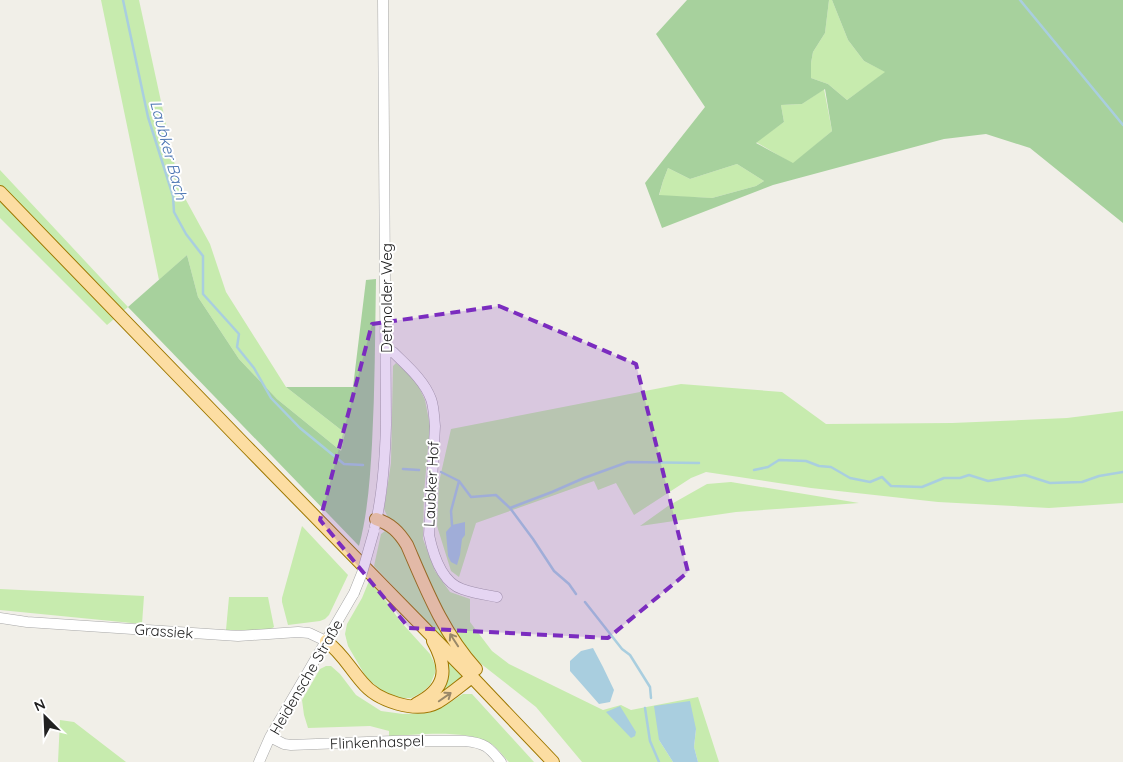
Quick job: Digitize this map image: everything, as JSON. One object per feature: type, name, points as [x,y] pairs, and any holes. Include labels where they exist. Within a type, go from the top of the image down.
[{"type":"main road","points":[[0,192],[553,762]]},
{"type":"main road","points":[[375,525],[392,526],[400,535],[441,620],[465,657],[486,680],[502,708]]},
{"type":"main road","points":[[414,706],[436,690],[442,680],[443,669],[441,660],[427,630]]},
{"type":"main road","points":[[326,642],[336,649],[362,682],[374,693],[389,701],[401,704],[429,706],[438,702],[472,677]]},
{"type":"street","name":"Detmolder Weg","points":[[354,593],[362,573],[375,525],[381,495],[385,449],[383,0]]},
{"type":"street","name":"Laubker Hof","points":[[386,352],[393,352],[400,359],[420,380],[431,399],[435,426],[429,535],[432,551],[447,578],[461,589],[497,597]]},
{"type":"street","name":"Heidensche Straße","points":[[259,762],[270,737],[354,593]]},
{"type":"street","name":"Grassiek","points":[[0,618],[238,636],[298,632],[309,633],[326,642]]},
{"type":"street","name":"Flinkenhaspel","points":[[270,737],[291,746],[301,744],[440,740],[465,741],[484,745],[501,762]]},
{"type":"highlighted area","points":[[499,306],[636,364],[688,572],[608,638],[409,628],[320,520],[372,324]]},
{"type":"green space","points":[[101,0],[139,0],[180,189],[210,244],[226,292],[286,387],[345,433],[341,451],[277,399],[239,359],[198,297],[187,255],[159,280]]},
{"type":"green space","points":[[687,0],[829,0],[825,33],[813,52],[811,78],[828,84],[847,100],[885,72],[864,61],[848,40],[832,0],[1123,0],[1123,223],[1030,148],[986,134],[944,139],[773,185],[662,228],[645,183],[705,107],[656,34]],"holes":[[[825,89],[832,131],[793,163],[756,143],[784,122],[781,105],[802,104]],[[737,164],[764,181],[756,186],[712,198],[659,195],[668,168],[690,179]]]},
{"type":"green space","points":[[829,0],[832,0],[848,40],[864,61],[886,72],[847,100],[828,84],[811,78],[813,52],[825,33]]},
{"type":"green space","points":[[824,89],[832,131],[793,164],[756,142],[784,122],[781,105],[802,104]]},
{"type":"green space","points":[[737,164],[764,181],[756,186],[712,198],[659,196],[668,168],[690,179]]},
{"type":"green space","points":[[0,170],[128,307],[107,325],[0,218]]},
{"type":"green space","points":[[187,255],[198,297],[239,359],[277,399],[341,451],[345,433],[286,387],[353,387],[366,280],[376,279],[371,457],[367,508],[359,546],[128,307]]},
{"type":"green space","points":[[396,363],[416,381],[425,400],[430,426],[424,493],[423,539],[435,571],[450,592],[470,599],[470,622],[492,651],[509,664],[603,710],[621,705],[631,710],[698,697],[719,762],[698,762],[694,747],[696,729],[659,740],[673,762],[582,762],[536,707],[480,663],[469,650],[445,620],[384,509],[391,463],[393,366]]},
{"type":"green space","points":[[681,384],[782,392],[826,424],[952,423],[1067,418],[1123,411],[1123,503],[1049,508],[938,502],[811,488],[706,472],[691,478],[634,515],[616,483],[598,490],[594,481],[476,523],[459,577],[451,571],[437,526],[439,482],[451,429]]},
{"type":"green space","points":[[731,482],[859,503],[736,512],[640,526],[668,506],[707,484]]},
{"type":"green space","points":[[302,526],[348,575],[329,615],[325,619],[288,625],[282,598]]},
{"type":"green space","points":[[385,531],[397,537],[448,639],[446,642],[374,566],[381,534]]},
{"type":"green space","points":[[369,581],[400,621],[430,654],[435,665],[435,673],[430,685],[421,693],[411,698],[398,698],[383,692],[366,677],[348,646],[345,634],[347,624],[362,598]]},
{"type":"green space","points":[[0,589],[144,596],[142,624],[0,610]]},
{"type":"green space","points":[[229,597],[268,597],[274,627],[269,630],[226,630]]},
{"type":"green space","points":[[447,661],[461,674],[460,681],[441,696],[438,693]]},
{"type":"green space","points":[[331,666],[340,674],[356,695],[381,711],[403,714],[429,713],[463,694],[472,694],[534,762],[509,762],[490,743],[454,734],[389,736],[389,731],[370,726],[308,728],[302,700],[320,669]]},
{"type":"green space","points":[[60,720],[74,722],[126,762],[58,762]]},
{"type":"water","points":[[465,522],[465,535],[462,539],[457,565],[451,562],[448,556],[446,532],[452,525]]},
{"type":"water","points":[[593,648],[614,690],[610,702],[599,704],[570,671],[570,661],[581,651]]},
{"type":"water","points":[[690,701],[696,729],[694,747],[698,762],[673,762],[659,740],[654,706]]},
{"type":"water","points":[[620,706],[636,732],[635,736],[631,738],[606,712]]},
{"type":"waterway","name":"Laubker Bach","points":[[123,0],[148,117],[173,196],[174,212],[186,234],[203,256],[203,294],[239,334],[237,347],[254,368],[271,398],[300,428],[344,464],[363,465]]},
{"type":"waterway","points":[[1020,0],[1123,125]]},
{"type":"waterway","points":[[754,470],[768,467],[779,460],[806,461],[819,466],[831,467],[850,478],[870,482],[882,477],[891,486],[922,487],[944,478],[960,478],[969,475],[988,481],[1025,475],[1050,483],[1082,482],[1099,476],[1123,472]]},
{"type":"waterway","points":[[510,508],[628,462],[699,463]]},
{"type":"waterway","name":"Laubker Bach","points":[[403,469],[419,470]]},
{"type":"waterway","name":"Laubker Bach","points":[[441,472],[459,481],[471,497],[496,495],[510,508],[554,571],[569,584],[576,594]]},
{"type":"waterway","points":[[452,525],[451,511],[459,481]]},
{"type":"waterway","name":"Laubker Bach","points":[[585,602],[622,649],[630,655],[650,687],[651,698]]},
{"type":"waterway","name":"Laubker Bach","points":[[645,708],[650,741],[659,762]]}]
